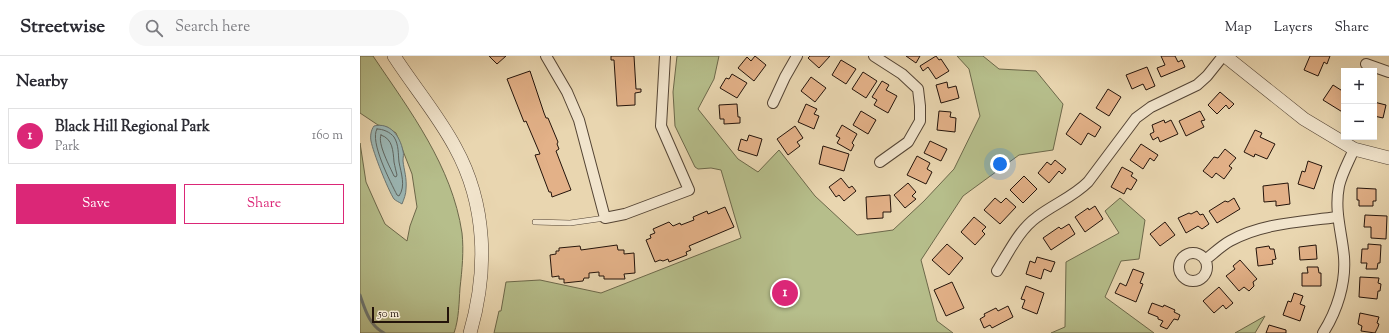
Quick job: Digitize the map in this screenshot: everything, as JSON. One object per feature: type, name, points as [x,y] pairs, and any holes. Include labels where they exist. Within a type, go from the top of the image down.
[{"type":"street","points":[[394,56],[455,147],[475,198],[480,226],[483,259],[478,302],[470,333]]},
{"type":"street","points":[[546,56],[566,92],[579,120],[605,218],[625,214],[689,190],[661,126],[665,56]]},
{"type":"street","points":[[774,103],[785,77],[797,56]]},
{"type":"street","points":[[874,56],[902,74],[918,89],[920,106],[920,122],[908,142],[880,162]]},
{"type":"street","points":[[997,271],[1024,228],[1037,216],[1071,197],[1081,189],[1088,182],[1136,118],[1151,107],[1197,85],[1224,56],[1304,119],[1354,149],[1389,158]]},
{"type":"street","points":[[1366,64],[1389,72]]},
{"type":"street","points":[[1324,333],[1331,321],[1342,288],[1344,257],[1337,217],[1339,186],[1354,149]]},
{"type":"street","points":[[1204,260],[1229,242],[1253,231],[1277,225],[1337,217]]},
{"type":"lane","points":[[535,222],[588,222],[605,218]]},
{"type":"green space","points":[[360,56],[373,56],[401,97],[428,140],[449,185],[457,208],[463,247],[457,322],[454,333],[360,333],[360,143],[366,182],[385,224],[407,241],[410,226],[417,207],[412,174],[396,133],[387,127],[378,125],[360,113]]},
{"type":"green space","points":[[677,56],[719,56],[714,79],[698,109],[738,159],[758,172],[779,150],[815,196],[857,235],[893,230],[924,201],[954,169],[980,116],[969,69],[957,56],[983,56],[999,69],[1036,71],[1063,104],[1053,150],[1019,155],[963,196],[921,260],[937,321],[953,333],[494,333],[499,311],[501,311],[506,282],[540,280],[601,293],[741,238],[721,170],[711,168],[698,169],[695,167],[675,126],[673,92]]},
{"type":"green space","points":[[1120,198],[1145,220],[1139,259],[1121,261],[1105,297],[1154,333],[1051,333],[1065,327],[1066,262],[1119,233],[1105,211]]},
{"type":"green space","points":[[1265,316],[1255,333],[1235,333]]},
{"type":"water","points":[[380,125],[389,128],[397,135],[402,145],[406,185],[402,204],[394,199],[388,188],[372,146],[371,131],[374,126]]},
{"type":"building","points":[[489,56],[506,56],[497,64]]},
{"type":"building","points":[[611,56],[634,56],[636,89],[641,89],[641,92],[635,93],[635,105],[617,106],[614,60],[611,60]]},
{"type":"building","points":[[755,56],[766,65],[754,81],[738,68],[747,57],[751,61]]},
{"type":"building","points":[[810,56],[830,56],[819,68],[808,58]]},
{"type":"building","points":[[906,56],[920,56],[916,63]]},
{"type":"building","points":[[936,56],[939,60],[941,59],[949,71],[936,79],[928,67],[923,71],[920,66]]},
{"type":"building","points":[[1161,56],[1175,56],[1178,62],[1182,60],[1185,67],[1161,77],[1157,68],[1165,65]]},
{"type":"building","points":[[1310,56],[1330,56],[1327,64],[1324,62],[1318,76],[1304,70]]},
{"type":"building","points":[[841,60],[856,69],[846,84],[832,75]]},
{"type":"building","points":[[1147,67],[1155,86],[1146,90],[1143,84],[1132,89],[1126,75]]},
{"type":"building","points":[[530,71],[544,113],[546,118],[548,118],[558,142],[557,144],[559,149],[556,151],[571,190],[552,197],[535,155],[540,154],[526,121],[524,122],[507,79]]},
{"type":"building","points":[[863,72],[877,81],[866,98],[852,89]]},
{"type":"building","points":[[732,74],[747,83],[737,98],[720,88],[726,78],[729,79]]},
{"type":"building","points":[[811,77],[826,88],[815,102],[801,91]]},
{"type":"building","points":[[882,81],[889,85],[886,90],[897,96],[888,113],[874,105],[877,100],[872,97]]},
{"type":"building","points":[[947,82],[948,88],[956,86],[959,98],[941,103],[936,85]]},
{"type":"building","points":[[1333,85],[1341,90],[1341,111],[1323,100]]},
{"type":"building","points":[[1108,89],[1121,97],[1109,116],[1096,108]]},
{"type":"building","points":[[1220,92],[1234,104],[1229,109],[1226,105],[1217,114],[1208,105]]},
{"type":"building","points":[[1377,103],[1386,105],[1383,118],[1377,117]]},
{"type":"building","points":[[737,104],[740,123],[724,124],[724,119],[720,119],[719,105]]},
{"type":"building","points":[[806,104],[817,109],[814,114],[819,116],[814,129],[798,122]]},
{"type":"building","points":[[861,111],[876,120],[868,134],[853,125]]},
{"type":"building","points":[[939,111],[951,112],[950,117],[956,118],[955,132],[937,130]]},
{"type":"building","points":[[1200,111],[1205,120],[1201,121],[1204,127],[1186,136],[1179,121]]},
{"type":"building","points":[[1080,113],[1101,127],[1095,137],[1088,133],[1081,145],[1066,134]]},
{"type":"building","points":[[1164,120],[1165,123],[1171,120],[1178,134],[1160,142],[1158,137],[1153,140],[1150,134],[1154,132],[1152,125]]},
{"type":"building","points":[[842,125],[857,134],[852,143],[854,145],[851,151],[837,143],[840,138],[836,136]]},
{"type":"building","points":[[795,126],[803,138],[797,142],[800,146],[788,155],[777,139]]},
{"type":"building","points":[[1255,130],[1262,133],[1260,137],[1275,144],[1267,159],[1255,154],[1254,157],[1244,152]]},
{"type":"building","points":[[749,135],[762,139],[757,156],[738,150],[741,139],[747,141]]},
{"type":"building","points":[[930,141],[947,149],[941,161],[924,153]]},
{"type":"building","points":[[1141,144],[1158,155],[1154,161],[1150,158],[1143,169],[1130,160]]},
{"type":"building","points":[[823,146],[849,154],[844,171],[819,164]]},
{"type":"building","points":[[1225,149],[1236,158],[1229,166],[1232,168],[1224,179],[1216,173],[1212,178],[1203,171],[1214,157],[1218,158]]},
{"type":"building","points":[[917,156],[930,163],[927,169],[932,172],[926,184],[907,175]]},
{"type":"building","points":[[1055,160],[1066,169],[1062,174],[1059,171],[1049,183],[1038,173],[1047,162],[1051,165]]},
{"type":"building","points":[[1308,161],[1322,166],[1314,189],[1298,184],[1302,171],[1305,172]]},
{"type":"building","points":[[1122,167],[1133,173],[1131,176],[1137,180],[1131,190],[1127,188],[1124,194],[1111,187]]},
{"type":"building","points":[[1024,176],[1037,189],[1023,203],[1010,190]]},
{"type":"building","points":[[841,178],[849,188],[852,186],[856,191],[844,201],[839,195],[836,197],[829,187]]},
{"type":"building","points":[[908,183],[916,192],[912,196],[916,199],[905,208],[894,195]]},
{"type":"building","points":[[1288,183],[1290,204],[1276,206],[1276,201],[1264,202],[1263,186]]},
{"type":"building","points":[[1357,188],[1376,189],[1376,201],[1373,201],[1373,206],[1359,206],[1359,200],[1357,200]]},
{"type":"building","points":[[890,195],[891,212],[883,212],[883,218],[867,219],[866,197]]},
{"type":"building","points":[[995,198],[1001,203],[1006,198],[1016,207],[1000,224],[984,210]]},
{"type":"building","points":[[1234,198],[1240,209],[1217,223],[1209,211],[1225,201],[1228,202]]},
{"type":"building","points":[[1095,206],[1103,219],[1085,232],[1075,217],[1088,208],[1089,210]]},
{"type":"building","points":[[725,207],[734,227],[689,246],[691,250],[686,252],[687,255],[669,262],[668,259],[655,262],[646,240],[651,238],[650,235],[655,233],[653,229],[669,222],[673,226],[680,223],[681,225],[694,220],[693,217],[707,211],[708,214]]},
{"type":"building","points":[[1197,211],[1200,215],[1203,214],[1209,224],[1202,229],[1198,226],[1186,233],[1178,218]]},
{"type":"building","points":[[1365,215],[1387,216],[1386,239],[1371,238],[1371,227],[1364,227]]},
{"type":"building","points":[[974,217],[986,227],[982,231],[985,234],[975,245],[961,232]]},
{"type":"building","points":[[1165,222],[1175,235],[1160,246],[1150,234]]},
{"type":"building","points":[[1069,224],[1075,234],[1051,250],[1043,238],[1059,227],[1061,229]]},
{"type":"building","points":[[947,244],[963,258],[949,275],[932,260]]},
{"type":"building","points":[[1368,244],[1381,245],[1380,263],[1378,263],[1377,269],[1366,269],[1367,263],[1361,263],[1362,249],[1368,249]]},
{"type":"building","points":[[617,245],[618,250],[624,250],[624,254],[634,253],[635,273],[624,274],[625,279],[604,279],[604,276],[599,276],[599,272],[589,273],[589,278],[584,278],[583,281],[564,283],[564,279],[559,279],[559,276],[552,277],[550,255],[556,254],[556,251],[559,251],[559,248],[580,246],[581,250]]},
{"type":"building","points":[[1316,245],[1317,259],[1300,260],[1299,247]]},
{"type":"building","points":[[1269,246],[1270,249],[1274,249],[1276,259],[1272,260],[1273,264],[1258,266],[1256,248]]},
{"type":"building","points":[[1037,257],[1055,262],[1051,272],[1044,269],[1041,279],[1026,274],[1030,261],[1035,263]]},
{"type":"building","points":[[1240,260],[1257,279],[1253,282],[1254,286],[1249,291],[1244,287],[1239,291],[1226,276],[1235,269],[1233,266]]},
{"type":"building","points":[[1307,267],[1318,267],[1319,273],[1321,273],[1321,286],[1302,286],[1302,273],[1308,273]]},
{"type":"building","points":[[1133,269],[1144,273],[1140,283],[1143,284],[1136,302],[1115,293],[1120,283],[1126,286]]},
{"type":"building","points":[[1360,277],[1379,278],[1378,283],[1381,284],[1377,299],[1359,297]]},
{"type":"building","points":[[952,282],[964,308],[946,316],[934,290]]},
{"type":"building","points":[[1026,286],[1044,293],[1037,314],[1022,308],[1025,300],[1021,299]]},
{"type":"building","points":[[1219,287],[1233,303],[1226,309],[1223,305],[1214,313],[1203,301]]},
{"type":"building","points":[[1294,293],[1303,296],[1300,304],[1305,306],[1300,321],[1283,315],[1288,301],[1291,302]]},
{"type":"building","points":[[1152,303],[1163,307],[1164,305],[1175,310],[1174,312],[1180,315],[1178,320],[1174,319],[1167,329],[1160,326],[1163,321],[1148,313]]},
{"type":"building","points":[[1008,306],[1013,317],[992,328],[990,325],[984,328],[980,319],[985,316],[984,314],[996,308],[998,311]]},
{"type":"building","points":[[1360,313],[1379,317],[1377,323],[1379,324],[1375,333],[1361,331],[1362,326],[1358,324]]},
{"type":"building","points":[[1269,325],[1286,330],[1286,333],[1266,333]]},
{"type":"waterway","points":[[360,295],[371,321],[384,333]]},
{"type":"place","name":"Black Hill Regional Park","points":[[785,293]]}]
